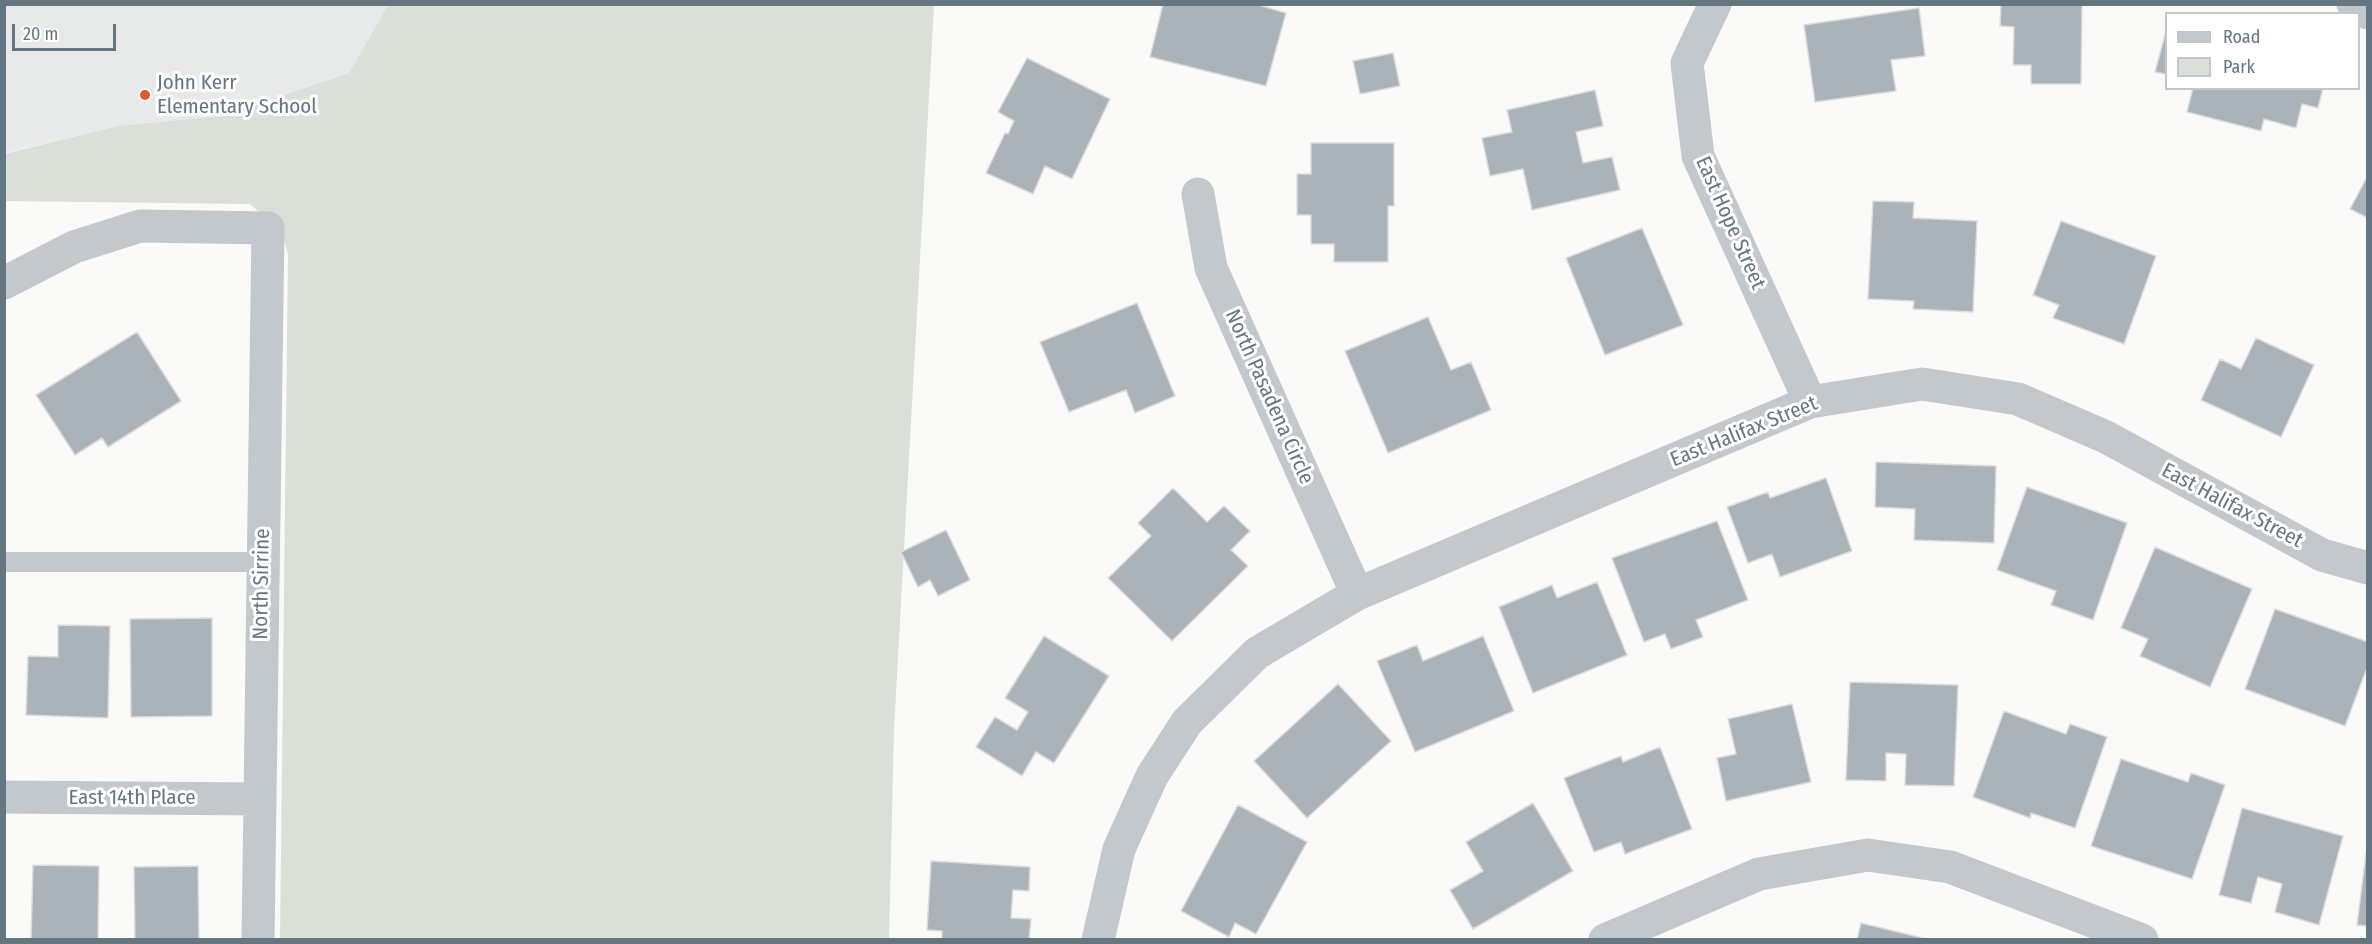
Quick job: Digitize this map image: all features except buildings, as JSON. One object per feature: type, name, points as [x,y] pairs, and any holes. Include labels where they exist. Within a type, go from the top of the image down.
[{"type":"street","name":"East Hope Street","points":[[1715,4],[1688,63],[1698,156],[1810,402]]},
{"type":"street","points":[[2353,4],[2367,13]]},
{"type":"street","name":"North Pasadena Circle","points":[[1198,194],[1211,268],[1357,594]]},
{"type":"street","name":"North Sirrine","points":[[4,283],[74,247],[140,226],[268,228],[258,939]]},
{"type":"street","name":"East Halifax Street","points":[[1098,939],[1119,849],[1152,776],[1186,722],[1257,653],[1357,594],[1810,402],[1922,384],[2018,399],[2106,438],[2322,555],[2367,568]]},
{"type":"street","name":"East 14th Place","points":[[4,797],[259,799]]},
{"type":"street","points":[[1605,939],[1759,874],[1868,855],[1950,867],[2142,939]]},
{"type":"lane","points":[[4,562],[262,562]]},
{"type":"shaded area","name":"John Kerr Elementary School","points":[[4,5],[388,5],[349,73],[222,116],[117,126],[5,153]]},
{"type":"green space","points":[[388,5],[934,5],[894,730],[889,939],[280,939],[288,255],[285,243],[275,226],[250,204],[5,201],[4,154],[117,126],[222,116],[349,73]]},
{"type":"place","name":"John Kerr Elementary School","points":[[145,95]]}]
